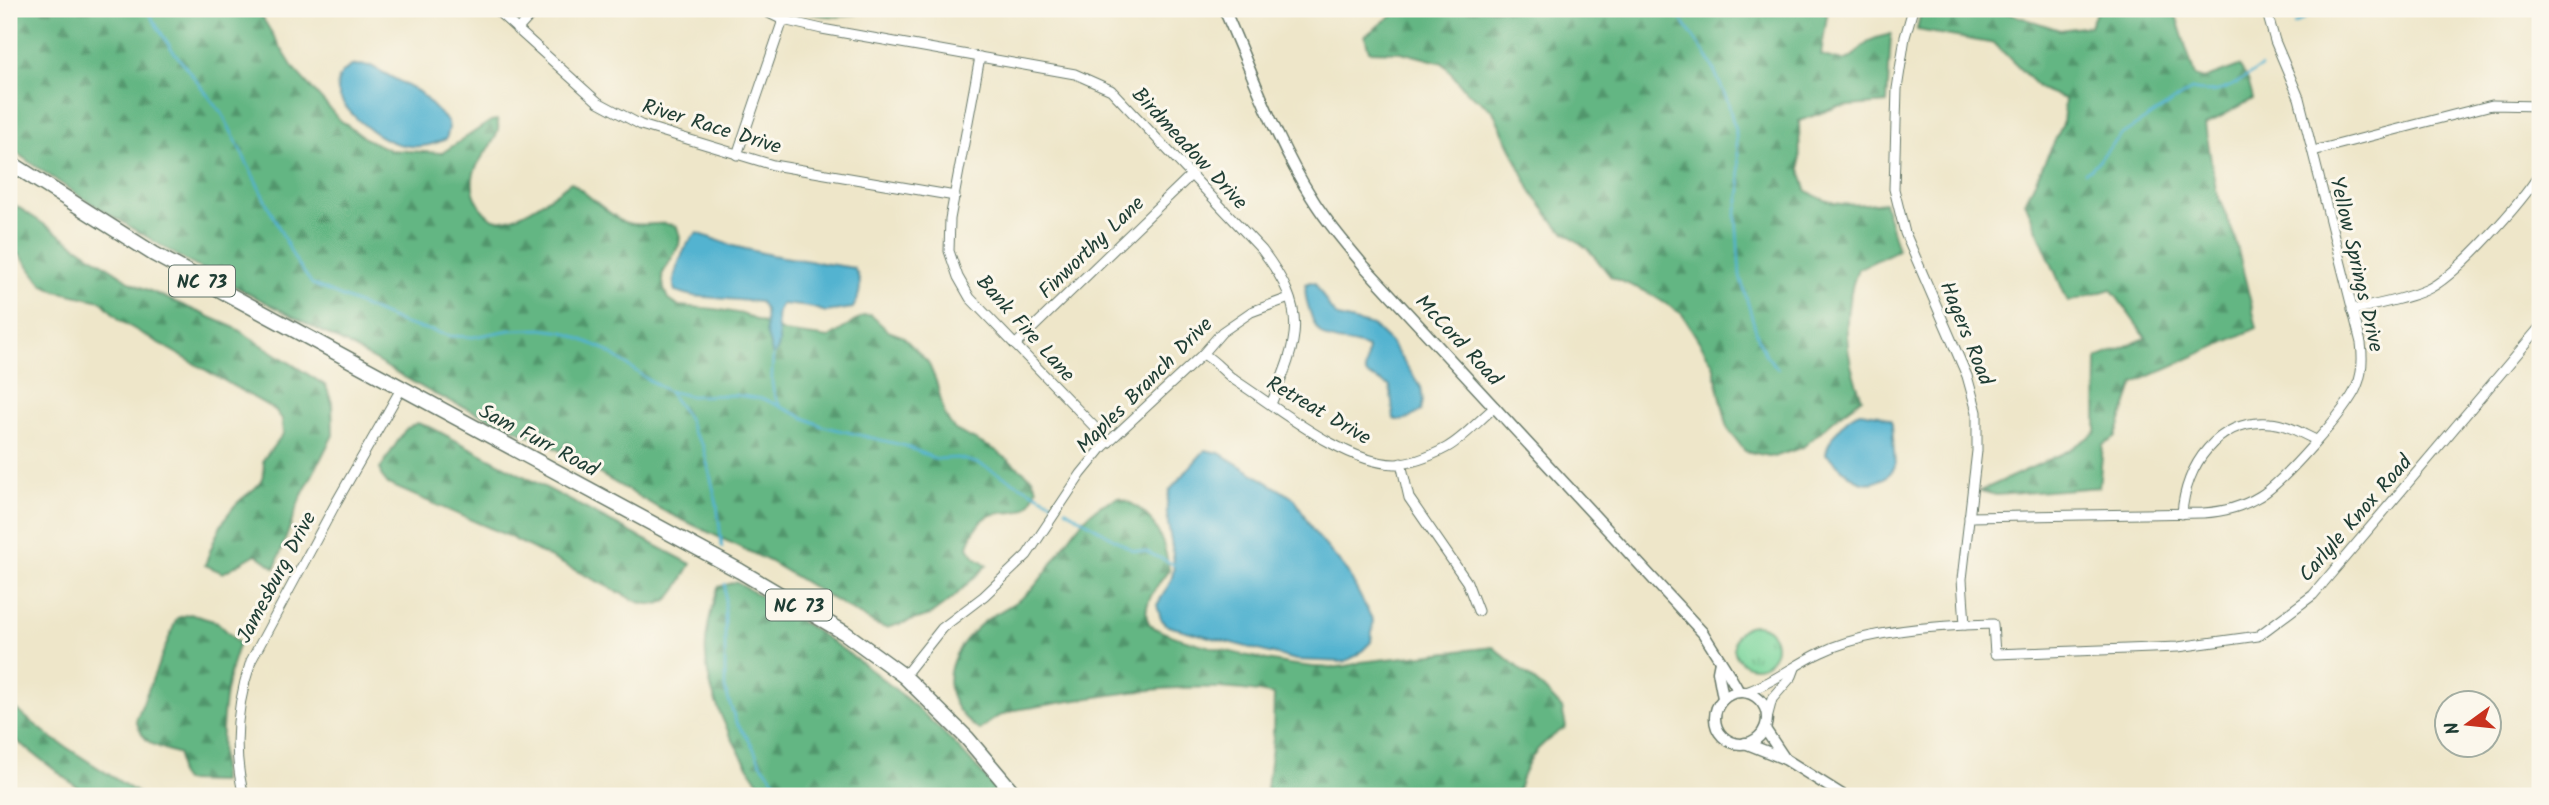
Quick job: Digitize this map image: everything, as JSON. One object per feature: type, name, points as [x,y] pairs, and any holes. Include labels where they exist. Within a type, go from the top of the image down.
[{"type":"main road","name":"Sam Furr Road","points":[[9,162],[154,254],[797,603],[845,633],[904,676],[967,738],[1016,796]]},
{"type":"street","name":"River Race Drive","points":[[495,9],[598,102],[641,125],[774,165],[956,196]]},
{"type":"street","points":[[517,30],[536,9]]},
{"type":"street","name":"Birdmeadow Drive","points":[[760,9],[783,20],[1075,74],[1111,90],[1192,174],[1279,272],[1294,311],[1296,333],[1290,360],[1271,404]]},
{"type":"street","name":"McCord Road","points":[[1224,9],[1286,151],[1327,222],[1364,266],[1703,633],[1742,692],[1755,697],[1763,704],[1766,724],[1785,759]]},
{"type":"street","name":"Hagers Road","points":[[1913,9],[1898,80],[1894,188],[1905,233],[1976,402],[1977,451],[1962,579],[1965,625]]},
{"type":"street","name":"Yellow Springs Drive","points":[[1969,517],[2223,511],[2252,500],[2278,483],[2351,398],[2360,376],[2362,351],[2299,98],[2275,41],[2266,9]]},
{"type":"street","points":[[737,155],[783,20]]},
{"type":"street","name":"Bank Fire Lane","points":[[980,57],[950,219],[949,251],[958,277],[970,298],[1109,442]]},
{"type":"street","points":[[2313,151],[2492,105],[2540,106]]},
{"type":"street","points":[[2352,310],[2428,289],[2447,276],[2529,190],[2540,173]]},
{"type":"street","name":"Finworthy Lane","points":[[1015,345],[1192,174]]},
{"type":"street","name":"Maples Branch Drive","points":[[904,676],[942,628],[984,596],[1027,555],[1089,462],[1109,442],[1237,320],[1289,298]]},
{"type":"street","name":"Carlyle Knox Road","points":[[1965,625],[1993,624],[1995,654],[2178,647],[2258,636],[2313,595],[2540,327]]},
{"type":"street","name":"Retreat Drive","points":[[1203,354],[1230,377],[1271,404],[1349,453],[1373,461],[1401,463],[1420,460],[1448,447],[1494,407]]},
{"type":"street","name":"Jamesburg Drive","points":[[244,796],[238,769],[236,734],[242,687],[251,661],[401,389]]},
{"type":"street","points":[[2182,514],[2187,484],[2194,466],[2212,443],[2227,432],[2243,425],[2270,423],[2288,427],[2316,440]]},
{"type":"street","points":[[1401,463],[1409,498],[1466,582],[1478,611]]},
{"type":"street","points":[[1723,698],[1767,685],[1786,671],[1830,648],[1920,628],[1965,625]]},
{"type":"street","name":"McCord Road","points":[[1720,661],[1718,671],[1723,698],[1715,713],[1719,731],[1730,741],[1745,743],[1785,759],[1844,796]]},
{"type":"street","points":[[1745,743],[1758,737],[1766,724],[1772,699],[1792,676],[1795,668]]},
{"type":"green space","points":[[9,9],[257,9],[294,69],[340,120],[366,139],[390,150],[442,153],[491,121],[497,120],[495,138],[473,177],[473,190],[483,211],[489,216],[502,220],[523,214],[571,182],[624,222],[677,227],[679,245],[662,275],[668,299],[678,306],[742,314],[784,332],[829,338],[863,316],[871,315],[888,331],[902,336],[928,362],[945,416],[955,430],[995,450],[1032,478],[1037,488],[1033,498],[1025,509],[994,514],[984,519],[977,527],[968,547],[975,557],[987,565],[953,598],[930,615],[886,628],[875,624],[769,561],[664,511],[546,443],[434,394],[346,344],[188,262],[78,195],[9,148]]},
{"type":"green space","points":[[796,9],[865,9],[841,16]]},
{"type":"green space","points":[[1828,9],[1821,55],[1840,60],[1850,58],[1872,40],[1891,34],[1887,103],[1837,107],[1799,121],[1800,169],[1806,190],[1834,203],[1884,202],[1898,250],[1858,269],[1849,301],[1848,350],[1862,398],[1803,447],[1774,457],[1745,451],[1728,429],[1713,364],[1682,314],[1647,292],[1611,277],[1589,250],[1557,226],[1532,193],[1493,111],[1466,91],[1443,63],[1401,52],[1369,51],[1365,36],[1399,10]]},
{"type":"green space","points":[[1921,9],[1995,9],[2060,30],[2090,26],[2098,9],[2174,9],[2195,76],[2204,79],[2239,66],[2248,80],[2253,99],[2205,125],[2216,190],[2235,238],[2257,328],[2134,383],[2115,438],[2103,445],[2099,487],[1996,495],[1980,491],[2068,451],[2096,432],[2097,358],[2146,338],[2111,289],[2068,302],[2025,202],[2063,124],[2065,99],[2040,89],[1995,44],[1917,30]]},
{"type":"green space","points":[[9,201],[134,284],[235,328],[326,386],[332,403],[333,435],[300,499],[275,568],[256,554],[223,573],[205,565],[227,515],[260,483],[264,470],[263,460],[283,434],[282,419],[275,410],[122,322],[101,301],[56,291],[42,284],[20,255],[9,250]]},
{"type":"green space","points":[[417,423],[432,428],[691,564],[676,590],[671,597],[657,604],[636,601],[506,535],[388,484],[380,469],[405,430]]},
{"type":"green space","points":[[1118,498],[1130,503],[1148,517],[1164,547],[1169,570],[1148,602],[1147,609],[1149,623],[1157,629],[1243,655],[1321,667],[1493,647],[1544,689],[1562,708],[1566,727],[1546,741],[1533,756],[1516,796],[1266,796],[1273,739],[1274,695],[1242,690],[1177,688],[1079,700],[1015,710],[997,717],[979,730],[965,718],[951,693],[951,666],[957,653],[984,622],[1031,590],[1091,513]]},
{"type":"green space","points":[[736,582],[810,627],[879,676],[942,732],[1001,796],[769,796],[728,730],[708,674],[706,639],[718,587]]},
{"type":"green space","points":[[190,614],[217,622],[239,643],[223,711],[222,782],[184,781],[179,774],[179,754],[152,744],[139,729],[136,720],[177,618]]},
{"type":"green space","points":[[1755,625],[1770,631],[1776,646],[1770,661],[1755,667],[1740,661],[1734,646],[1740,631]]},
{"type":"green space","points":[[9,704],[52,738],[142,796],[89,796],[9,735]]},
{"type":"water","points":[[354,65],[371,66],[419,92],[448,122],[446,139],[423,146],[404,146],[360,122],[340,98],[337,86],[341,74]]},
{"type":"water","points":[[697,233],[733,246],[771,255],[854,268],[860,283],[856,303],[853,308],[826,312],[782,304],[777,316],[779,344],[773,356],[766,332],[765,310],[760,302],[693,296],[675,291],[680,260]]},
{"type":"water","points":[[1315,283],[1338,317],[1373,326],[1390,342],[1421,387],[1421,411],[1405,420],[1394,419],[1390,386],[1367,375],[1365,371],[1368,348],[1326,337],[1315,324],[1305,291],[1306,284]]},
{"type":"water","points":[[1860,412],[1879,415],[1890,420],[1892,424],[1895,466],[1886,477],[1870,483],[1849,475],[1826,454],[1839,429],[1849,418]]},
{"type":"water","points":[[1205,450],[1219,453],[1295,499],[1313,531],[1347,571],[1373,621],[1371,642],[1358,655],[1344,662],[1296,660],[1168,626],[1161,619],[1157,605],[1170,583],[1174,559],[1167,501],[1170,490]]},
{"type":"waterway","points":[[146,9],[171,48],[223,115],[294,258],[312,284],[405,324],[451,336],[473,337],[510,330],[541,329],[564,332],[604,349],[668,391],[691,396],[735,395],[764,399],[822,426],[906,446],[935,459],[958,458],[980,464],[1054,503]]},
{"type":"waterway","points":[[1674,9],[1710,61],[1728,102],[1736,135],[1741,190],[1736,215],[1740,276],[1758,338],[1765,354],[1778,369]]},
{"type":"waterway","points":[[2295,24],[2319,9]]},
{"type":"waterway","points":[[2085,172],[2091,169],[2121,135],[2191,90],[2212,92],[2228,88],[2261,67]]},
{"type":"waterway","points":[[773,356],[773,388],[780,405]]},
{"type":"waterway","points":[[668,391],[688,418],[692,431],[703,446],[717,504],[722,547]]},
{"type":"waterway","points":[[1065,509],[1132,550],[1147,552],[1175,565]]},
{"type":"waterway","points":[[725,584],[725,689],[736,722],[760,762],[787,796]]}]
